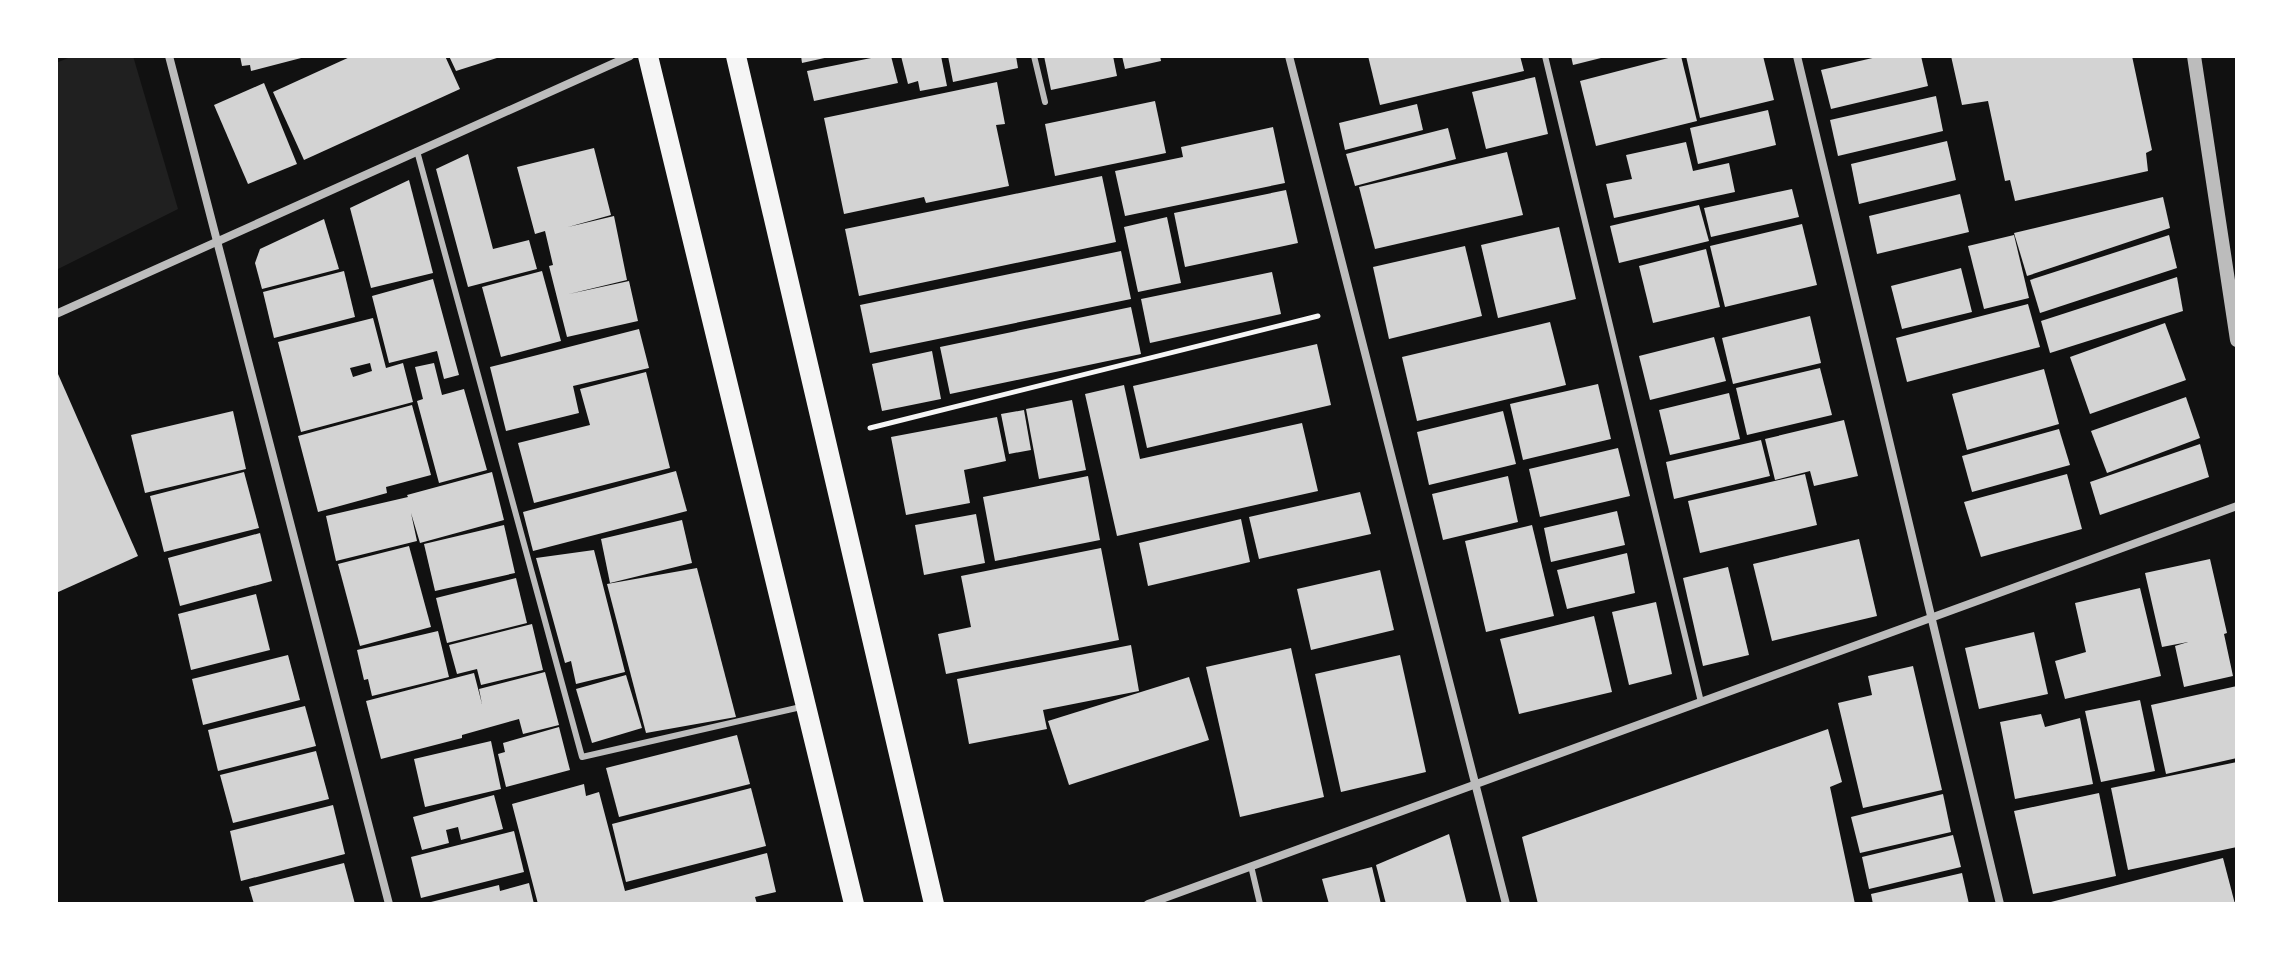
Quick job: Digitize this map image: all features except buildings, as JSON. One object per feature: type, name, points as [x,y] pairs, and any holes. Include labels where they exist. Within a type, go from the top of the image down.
[{"type":"main road","points":[[648,56],[854,904]]},
{"type":"main road","points":[[736,56],[934,904]]},
{"type":"street","points":[[169,56],[389,904]]},
{"type":"street","points":[[56,314],[630,56]]},
{"type":"street","points":[[1289,56],[1506,904]]},
{"type":"street","points":[[1797,56],[2000,904]]},
{"type":"street","points":[[2194,56],[2237,340]]},
{"type":"street","points":[[1148,904],[2237,506]]},
{"type":"lane","points":[[1034,56],[1045,102]]},
{"type":"lane","points":[[1545,56],[1701,702]]},
{"type":"lane","points":[[417,151],[582,757],[805,706]]},
{"type":"lane","points":[[1251,866],[1260,904]]},
{"type":"path","points":[[870,428],[1354,307]]},
{"type":"shaded area","points":[[73,56],[133,56],[178,209],[56,270],[56,63]]}]
